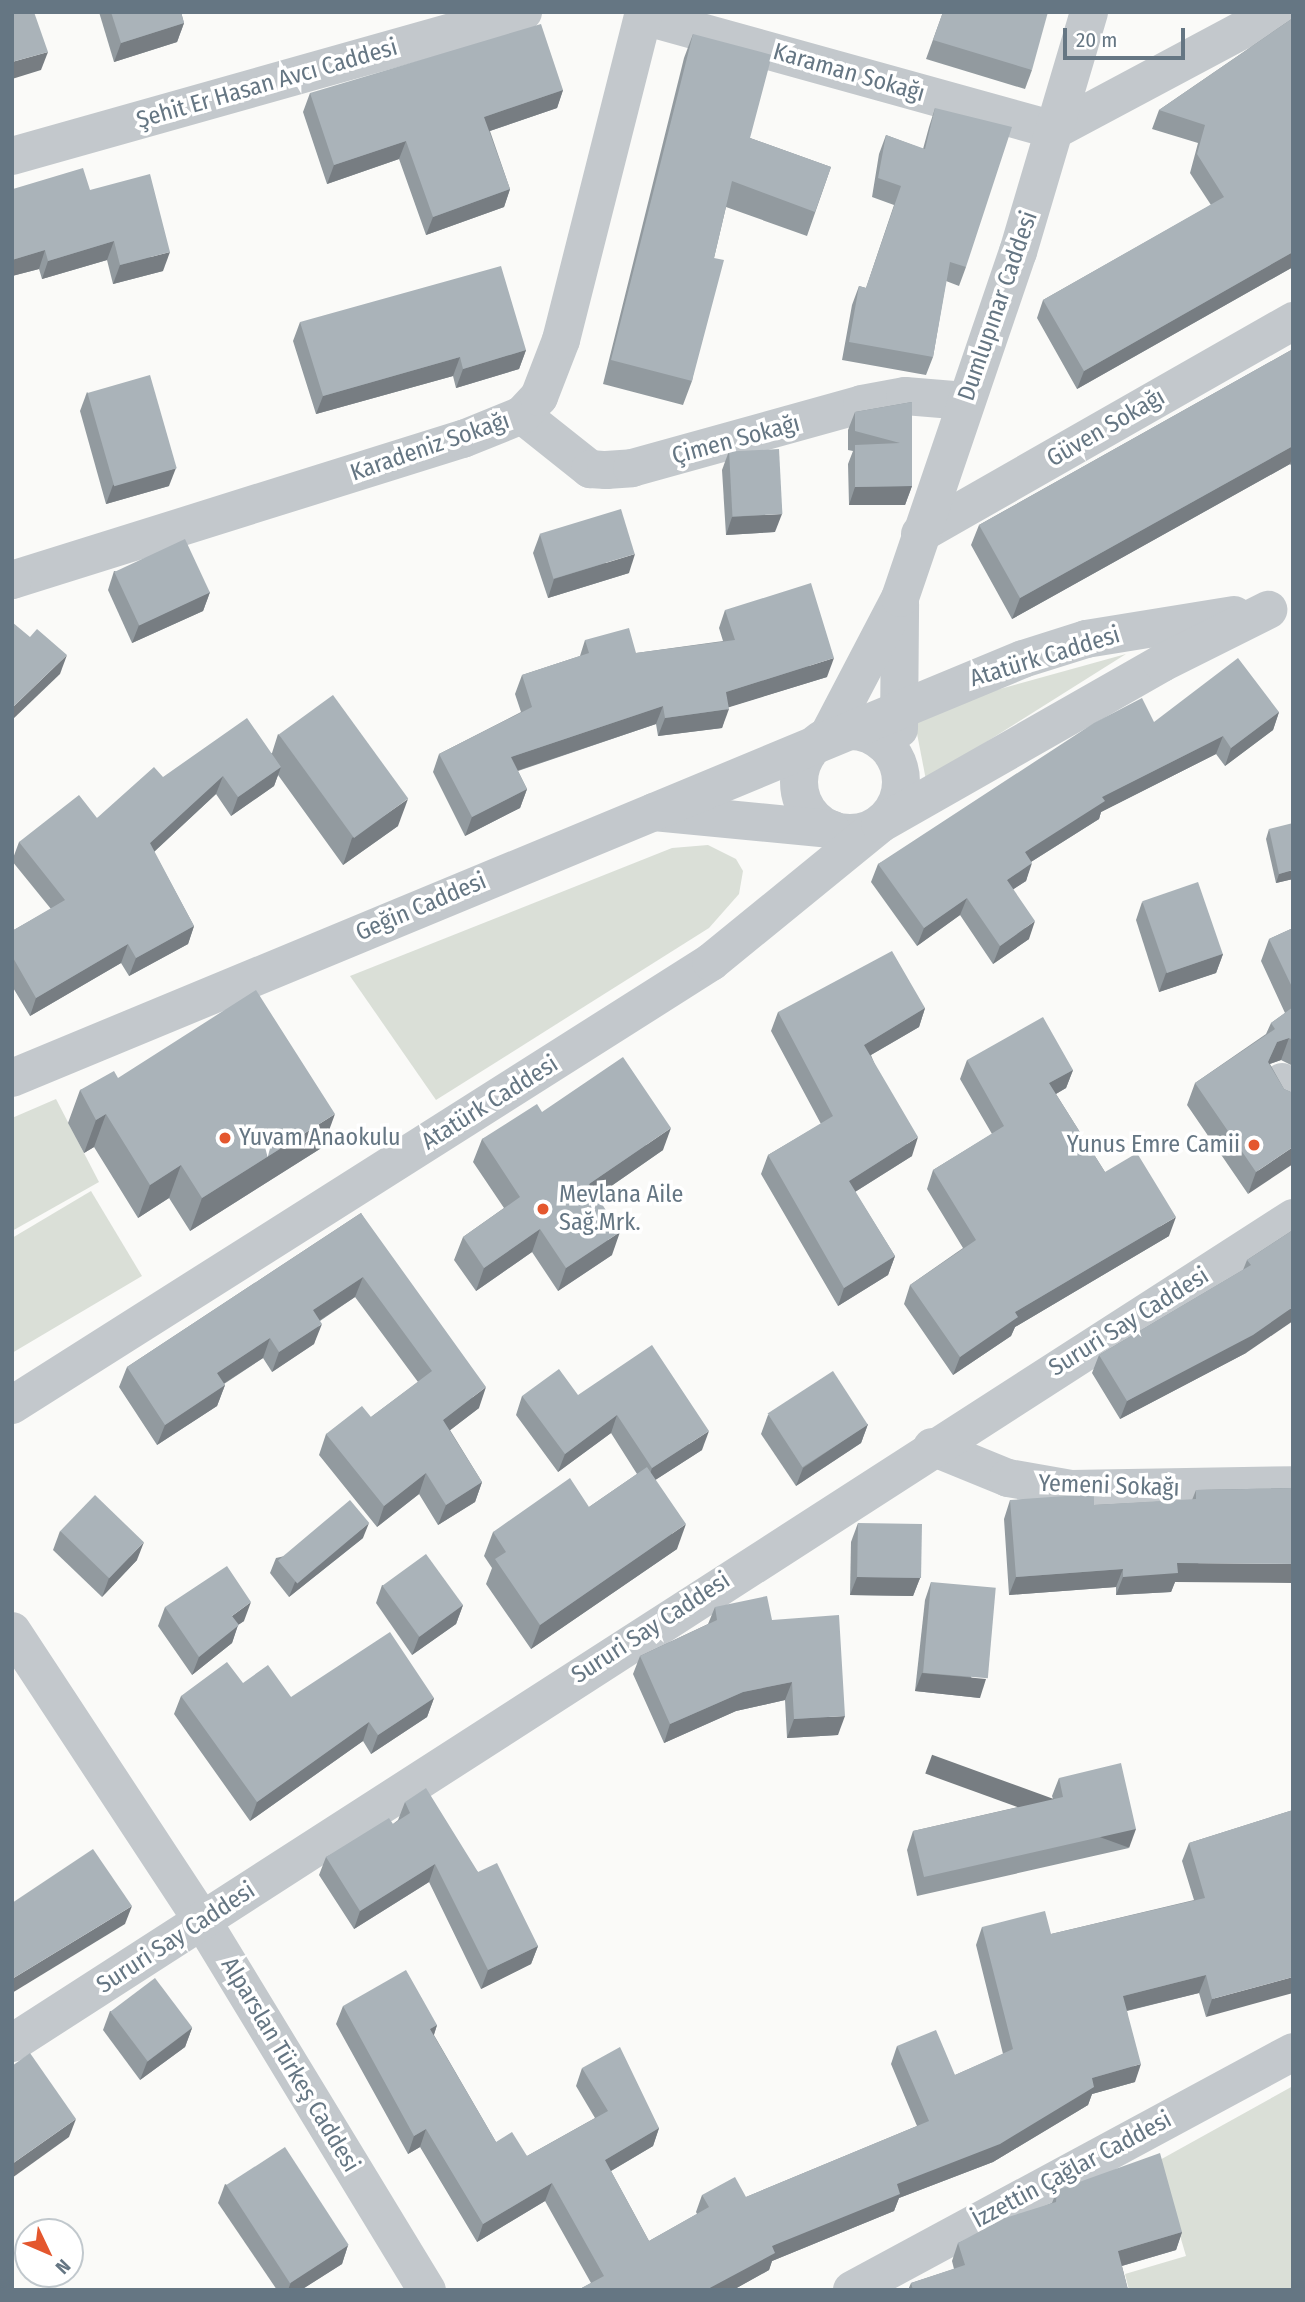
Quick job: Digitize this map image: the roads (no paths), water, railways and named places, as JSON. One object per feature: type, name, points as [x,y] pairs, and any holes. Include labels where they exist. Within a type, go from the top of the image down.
[{"type":"street","name":"Şehit Er Hasan Avcı Caddesi","points":[[12,156],[523,12]]},
{"type":"street","name":"Dumlupınar Caddesi","points":[[830,734],[900,598],[1055,130],[1089,12]]},
{"type":"street","points":[[1055,130],[1276,12]]},
{"type":"street","name":"Karaman Sokağı","points":[[644,14],[1055,130]]},
{"type":"street","name":"Karadeniz Sokağı","points":[[12,580],[464,439],[522,415],[539,397],[561,340],[644,14]]},
{"type":"street","name":"Güven Sokağı","points":[[920,534],[1293,321]]},
{"type":"street","name":"Çimen Sokağı","points":[[522,415],[590,469],[606,470],[632,468],[862,404],[905,396],[967,401]]},
{"type":"street","name":"Dumlupınar Caddesi","points":[[898,765],[900,598]]},
{"type":"street","name":"Atatürk Caddesi","points":[[898,765],[898,797],[880,824],[848,833],[831,829],[806,807],[800,790],[806,757],[830,734],[899,707],[1086,639],[1280,609]]},
{"type":"street","name":"Atatürk Caddesi","points":[[12,1405],[700,970],[880,824],[1151,669],[1280,609]]},
{"type":"street","points":[[830,734],[864,733],[879,740],[898,765]]},
{"type":"street","name":"Geğin Caddesi","points":[[12,1078],[830,734]]},
{"type":"street","points":[[649,811],[831,829]]},
{"type":"street","name":"Sururi Say Caddesi","points":[[12,2043],[203,1922],[932,1447],[1293,1218]]},
{"type":"street","name":"Yemeni Sokağı","points":[[932,1447],[1050,1487],[1125,1492],[1293,1485]]},
{"type":"street","name":"Alparslan Türkeş Caddesi","points":[[12,1632],[203,1922],[427,2290]]},
{"type":"street","name":"İzzettin Çağlar Caddesi","points":[[852,2290],[1293,2052]]},
{"type":"place","name":"Yuvam Anaokulu","points":[[225,1138]]},
{"type":"place","name":"Yunus Emre Camii","points":[[1254,1145]]},
{"type":"place","name":"Mevlana Aile Sağ.Mrk.","points":[[543,1209]]}]
